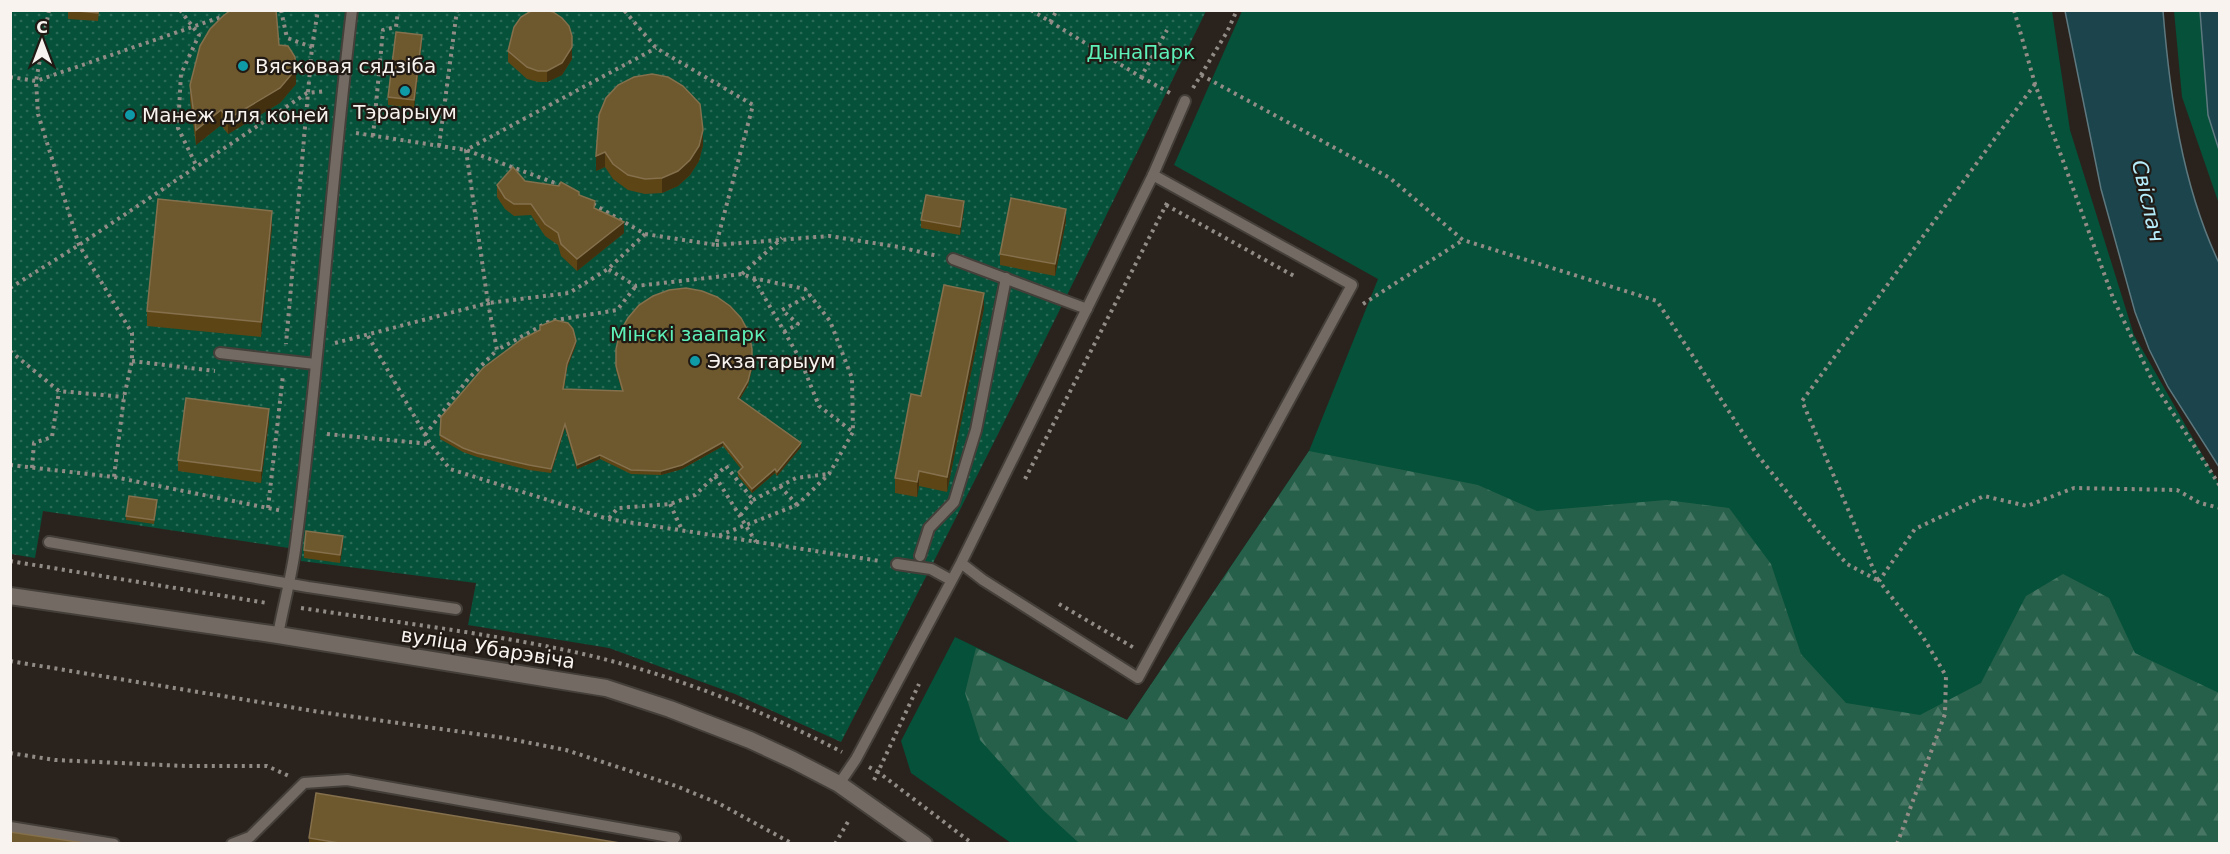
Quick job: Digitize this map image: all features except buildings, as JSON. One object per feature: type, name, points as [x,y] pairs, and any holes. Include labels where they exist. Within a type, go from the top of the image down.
[{"type":"main road","name":"вуліца Убарэвіча","points":[[10,596],[279,635],[606,688],[670,709],[750,740],[839,784],[924,843]]},
{"type":"lane","points":[[279,635],[289,584],[309,432],[342,90],[352,10]]},
{"type":"lane","points":[[839,784],[856,759],[962,563],[1153,175],[1185,100]]},
{"type":"lane","points":[[962,563],[992,586],[1138,678],[1352,285],[1153,175]]},
{"type":"lane","points":[[953,260],[1087,309]]},
{"type":"lane","points":[[920,556],[929,528],[954,502],[976,430],[1006,278]]},
{"type":"lane","points":[[220,353],[315,364]]},
{"type":"lane","points":[[49,542],[289,584],[456,609]]},
{"type":"lane","points":[[897,564],[931,569],[951,580]]},
{"type":"lane","points":[[232,843],[250,837],[304,783],[347,780],[675,838]]},
{"type":"lane","points":[[10,827],[114,843]]},
{"type":"path","points":[[50,10],[36,81],[38,114],[80,245],[132,333],[132,360],[124,397],[114,477]]},
{"type":"path","points":[[180,10],[199,35],[181,74],[178,128],[197,167]]},
{"type":"path","points":[[281,10],[287,38],[312,47]]},
{"type":"path","points":[[268,508],[284,361],[307,93],[318,10]]},
{"type":"path","points":[[374,136],[383,30],[396,27],[398,10]]},
{"type":"path","points":[[439,146],[458,10]]},
{"type":"path","points":[[624,10],[656,48],[753,105],[716,245]]},
{"type":"path","points":[[1031,10],[1141,77],[1185,100],[1227,32],[1237,10]]},
{"type":"path","points":[[1050,22],[1056,10]]},
{"type":"path","points":[[2014,10],[2035,84],[2113,298],[2153,382],[2220,486]]},
{"type":"path","points":[[10,77],[36,81],[228,15]]},
{"type":"path","points":[[1141,77],[1167,30]]},
{"type":"path","points":[[466,150],[656,48]]},
{"type":"path","points":[[1201,75],[1390,178],[1463,240],[1657,301],[1756,453],[1847,564],[1879,581]]},
{"type":"path","points":[[1897,843],[1945,714],[1946,676],[1923,638],[1879,581],[1802,401],[2035,84]]},
{"type":"path","points":[[10,288],[80,245],[307,93],[342,90]]},
{"type":"path","points":[[338,130],[466,150],[570,190]]},
{"type":"path","points":[[466,150],[497,350]]},
{"type":"path","points":[[1021,487],[1177,187]]},
{"type":"path","points":[[589,201],[645,234],[716,245],[829,236],[899,247],[953,260]]},
{"type":"path","points":[[317,347],[368,336],[488,303],[569,293],[608,269],[645,234]]},
{"type":"path","points":[[742,274],[782,238]]},
{"type":"path","points":[[1359,306],[1463,240]]},
{"type":"path","points":[[608,269],[636,286],[742,274],[805,289],[830,321],[852,378],[853,432],[829,474],[797,505],[718,536]]},
{"type":"path","points":[[753,278],[800,359],[819,406],[853,432]]},
{"type":"path","points":[[425,435],[468,379],[497,350],[550,321],[617,310],[636,286]]},
{"type":"path","points":[[784,332],[798,324],[782,310],[810,295]]},
{"type":"path","points":[[368,336],[430,445],[450,469],[609,519],[897,564]]},
{"type":"path","points":[[10,351],[59,391],[124,397]]},
{"type":"path","points":[[132,360],[225,372]]},
{"type":"path","points":[[271,377],[282,379]]},
{"type":"path","points":[[32,468],[34,443],[52,437],[59,391]]},
{"type":"path","points":[[309,432],[430,445]]},
{"type":"path","points":[[10,465],[114,477],[298,514]]},
{"type":"path","points":[[609,519],[618,508],[670,504],[695,495],[726,466],[753,500]]},
{"type":"path","points":[[740,517],[753,500],[796,478],[829,474]]},
{"type":"path","points":[[715,476],[756,542]]},
{"type":"path","points":[[780,486],[797,505]]},
{"type":"path","points":[[1879,581],[1915,529],[1984,496],[2027,506],[2074,488],[2177,490],[2200,503],[2220,508]]},
{"type":"path","points":[[670,504],[682,531]]},
{"type":"path","points":[[10,561],[283,606],[451,630],[580,653],[676,680],[795,727],[856,759],[878,772],[973,843]]},
{"type":"path","points":[[1057,604],[1149,657]]},
{"type":"path","points":[[10,662],[320,712],[505,738],[566,750],[676,786],[718,804],[793,843]]},
{"type":"path","points":[[874,780],[922,677]]},
{"type":"path","points":[[10,753],[55,760],[185,766],[267,766],[304,783]]},
{"type":"path","points":[[835,843],[849,820]]},
{"type":"green space","name":"Мінскі заапарк","points":[[10,11],[1206,11],[1026,378],[841,742],[735,694],[609,648],[468,625],[476,583],[301,561],[302,550],[43,511],[35,558],[11,554]]},
{"type":"green space","points":[[1242,11],[2052,11],[2070,130],[2134,335],[2219,484],[2219,843],[1011,843],[911,773],[901,741],[955,637],[1127,720],[1309,451],[1378,279],[1174,165]]},
{"type":"green space","points":[[2174,11],[2219,11],[2219,204],[2182,97]]},
{"type":"green space","points":[[1309,451],[1478,485],[1537,511],[1666,500],[1729,508],[1771,564],[1801,654],[1846,703],[1920,715],[1981,683],[2026,596],[2063,574],[2109,598],[2135,653],[2219,693],[2219,843],[1079,843],[1043,810],[980,740],[965,693],[976,648],[1127,720]]},
{"type":"water","name":"Свіслач","points":[[2065,11],[2163,11],[2174,108],[2187,172],[2206,233],[2219,263],[2219,467],[2168,387],[2149,349],[2135,312],[2101,189]]},
{"type":"water","points":[[2200,11],[2219,11],[2219,150],[2208,115]]},
{"type":"place","name":"Вясковая сядзіба","points":[[243,66]]},
{"type":"place","name":"Тэрарыум","points":[[405,91]]},
{"type":"place","name":"Манеж для коней","points":[[130,115]]},
{"type":"place","name":"Экзатарыум","points":[[695,361]]},
{"type":"park label","name":"ДынаПарк","points":[[1141,52]]}]
